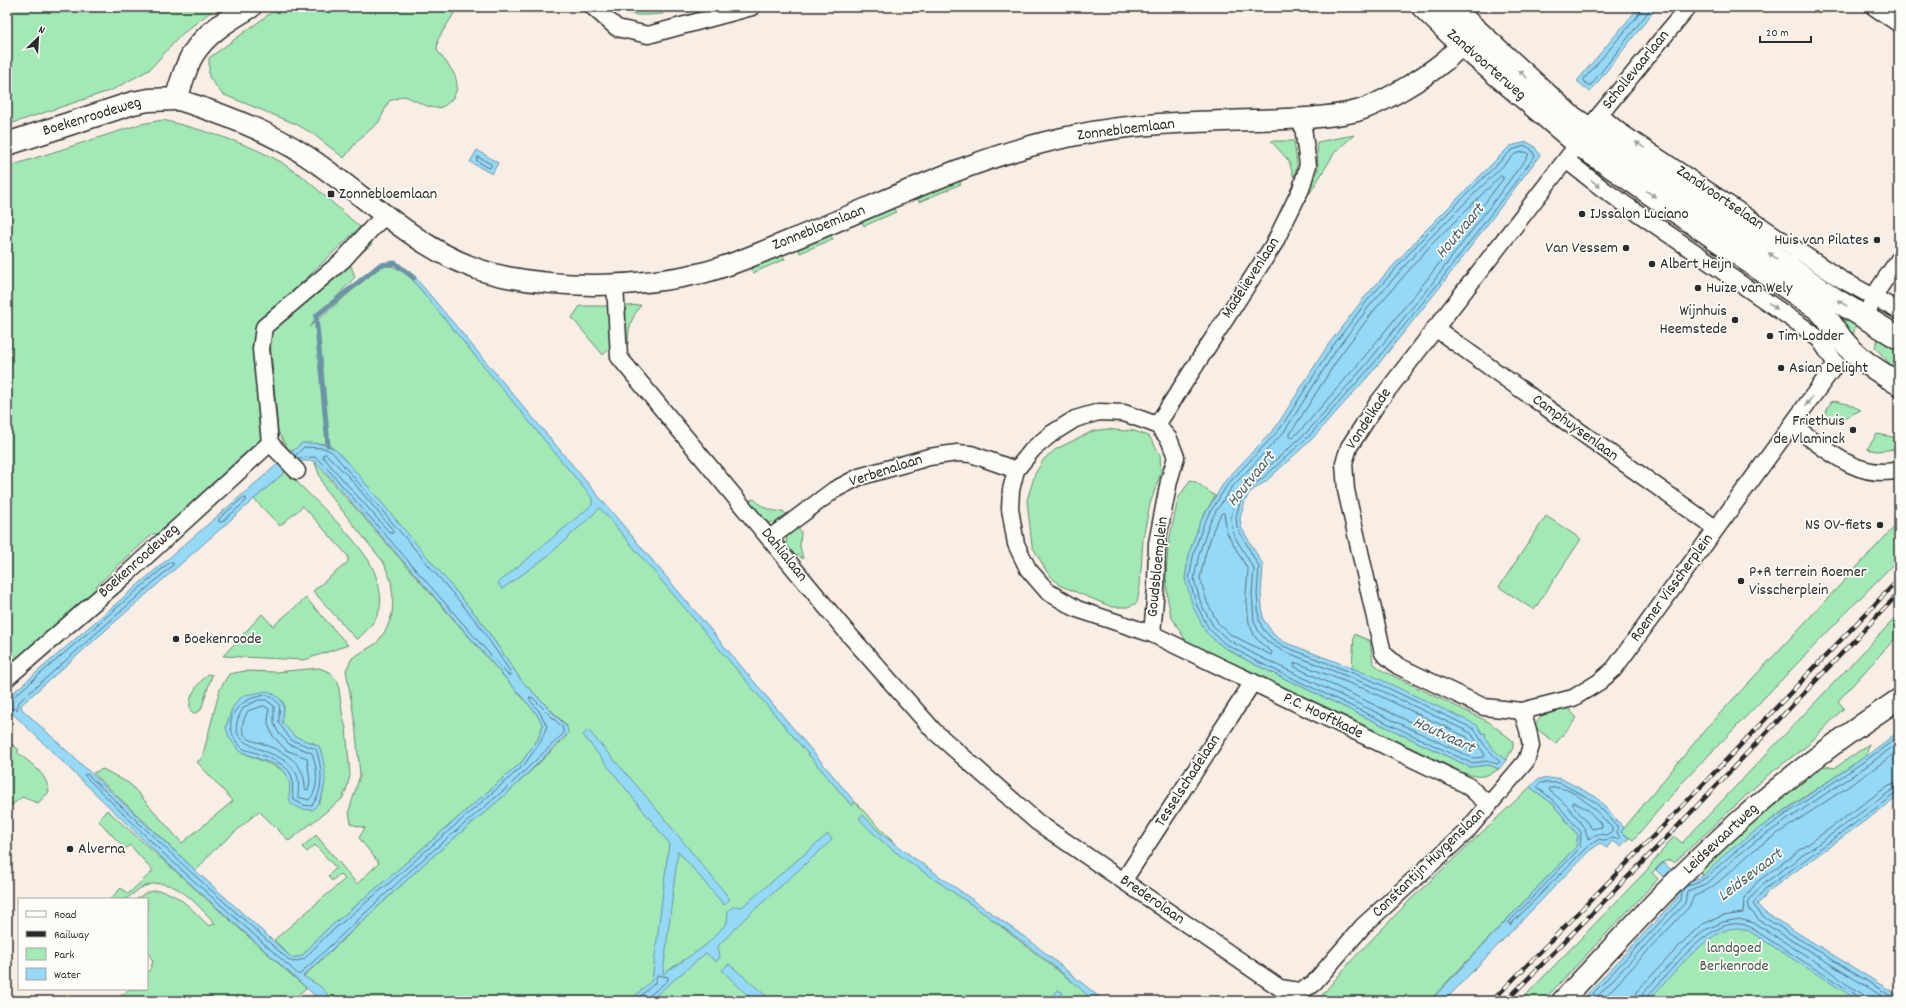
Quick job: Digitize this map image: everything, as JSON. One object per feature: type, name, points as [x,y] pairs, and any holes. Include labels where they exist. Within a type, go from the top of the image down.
[{"type":"main road","points":[[176,100],[193,55],[202,41],[219,26],[250,7]]},
{"type":"main road","name":"Zandvoorterweg","points":[[1423,7],[1468,37],[1557,115]]},
{"type":"main road","name":"Zandvoorterweg","points":[[1451,7],[1468,37]]},
{"type":"main road","name":"Boekenroodeweg","points":[[7,144],[133,103],[149,100],[176,100]]},
{"type":"main road","name":"Zandvoortselaan","points":[[1557,115],[1583,137],[1826,315],[1842,340],[1862,361],[1899,384]]},
{"type":"main road","name":"Zandvoortselaan","points":[[1583,137],[1836,300],[1899,338]]},
{"type":"main road","points":[[1862,361],[1858,346],[1860,336],[1867,319]]},
{"type":"street","points":[[593,7],[617,28],[648,35],[752,7]]},
{"type":"street","name":"Schollevaarlaan","points":[[1583,137],[1688,7]]},
{"type":"street","points":[[1874,7],[1899,24]]},
{"type":"street","name":"Zonnebloemlaan","points":[[176,100],[216,112],[304,154],[385,216],[435,250],[479,271],[509,278],[563,284],[615,284],[702,273],[727,265],[838,221],[948,173],[1012,150],[1078,134],[1134,127],[1186,123],[1302,119],[1359,110],[1395,93],[1441,64],[1468,37]]},
{"type":"street","name":"Madelievenlaan","points":[[1157,425],[1274,244],[1301,189],[1308,164],[1302,119]]},
{"type":"street","name":"Zandvoortselaan","points":[[1836,364],[1820,340],[1805,328],[1603,189],[1583,137],[1619,131],[1848,282],[1899,311]]},
{"type":"street","name":"Vondelkade","points":[[1522,710],[1484,707],[1398,666],[1383,653],[1346,490],[1344,463],[1349,447],[1377,404],[1583,137]]},
{"type":"street","points":[[297,471],[270,443],[261,349],[264,326],[342,260],[385,216]]},
{"type":"street","points":[[1867,319],[1873,297],[1899,259]]},
{"type":"street","name":"Dahlialaan","points":[[615,284],[619,357],[845,630],[934,731],[1008,798]]},
{"type":"street","name":"Camphuysenlaan","points":[[1435,328],[1715,528]]},
{"type":"street","name":"Roemer Visscherplein","points":[[1522,710],[1574,698],[1599,682],[1614,669],[1715,528],[1836,364]]},
{"type":"street","name":"Goudsbloemplein","points":[[1099,412],[1124,414],[1157,425],[1169,439],[1176,457],[1169,481],[1157,543],[1156,588],[1152,634],[1077,609],[1048,592],[1028,569],[1016,544],[1010,509],[1011,490],[1016,470],[1033,449],[1051,434],[1075,419],[1099,412]]},
{"type":"street","points":[[1792,425],[1853,467],[1880,473],[1899,470]]},
{"type":"street","name":"Boekenroodeweg","points":[[7,678],[128,573],[270,443]]},
{"type":"street","name":"Verbenalaan","points":[[770,538],[834,490],[859,477],[922,459],[956,453],[971,454],[1016,470]]},
{"type":"street","name":"P.C. Hooftkade","points":[[1152,634],[1467,785],[1489,805]]},
{"type":"street","name":"Tesselschadelaan","points":[[1124,880],[1253,682]]},
{"type":"street","name":"Leidsevaartweg","points":[[1562,1001],[1684,873],[1757,806],[1816,759],[1899,698]]},
{"type":"street","name":"Constantijn Huygenslaan","points":[[1298,996],[1312,985],[1363,926],[1465,833],[1526,761],[1531,746],[1522,710]]},
{"type":"street","name":"Brederolaan","points":[[1008,798],[1037,822],[1280,988],[1298,996]]},
{"type":"shaded area","points":[[630,7],[682,7],[669,12],[636,10]]},
{"type":"green space","points":[[7,7],[217,7],[182,34],[149,70],[112,90],[7,125]]},
{"type":"green space","points":[[279,7],[458,7],[438,39],[437,50],[454,73],[457,85],[456,92],[448,103],[438,108],[429,107],[404,96],[389,101],[379,122],[358,140],[344,158],[313,134],[296,124],[222,94],[209,77],[209,58]]},
{"type":"green space","points":[[616,7],[658,7],[663,14],[634,14],[628,13]]},
{"type":"green space","points":[[163,120],[208,132],[239,143],[253,148],[281,162],[301,175],[360,227],[256,326],[263,432],[257,448],[158,537],[154,533],[96,586],[100,591],[7,668],[7,167],[141,124]]},
{"type":"green space","points":[[1354,135],[1335,152],[1310,193],[1308,193],[1318,170],[1317,142]]},
{"type":"green space","points":[[1271,141],[1294,141],[1297,165],[1294,178],[1289,161]]},
{"type":"green space","points":[[959,180],[961,184],[919,202],[917,197]]},
{"type":"green space","points":[[893,208],[896,212],[864,226],[862,221]]},
{"type":"green space","points":[[363,232],[372,244],[350,263],[355,277],[309,327],[380,267],[393,267],[411,278],[852,806],[855,802],[896,845],[878,831],[863,816],[862,817],[896,852],[985,914],[1097,1001],[333,1001],[314,983],[303,977],[425,863],[512,789],[566,737],[567,726],[521,680],[480,620],[334,449],[326,444],[302,443],[295,451],[288,449],[278,432],[269,327]]},
{"type":"green space","points":[[830,235],[833,239],[800,253],[798,248]]},
{"type":"green space","points":[[782,255],[785,259],[753,273],[750,268]]},
{"type":"green space","points":[[641,305],[632,319],[629,328],[628,344],[626,344],[626,306]]},
{"type":"green space","points":[[1838,305],[1857,317],[1852,342],[1833,314]]},
{"type":"green space","points":[[580,306],[608,306],[610,348],[603,355],[572,318]]},
{"type":"green space","points":[[1878,339],[1899,348],[1899,370],[1890,364],[1875,347]]},
{"type":"green space","points":[[1834,401],[1848,404],[1861,410],[1835,422],[1831,420],[1826,412],[1831,402]]},
{"type":"green space","points":[[1107,429],[1124,431],[1131,430],[1149,436],[1160,454],[1161,472],[1150,504],[1143,538],[1140,587],[1137,603],[1128,607],[1112,607],[1059,585],[1047,572],[1032,546],[1027,500],[1035,474],[1044,459],[1056,449],[1093,431]]},
{"type":"green space","points":[[1877,434],[1893,437],[1899,443],[1899,449],[1876,451],[1867,449]]},
{"type":"green space","points":[[314,461],[536,713],[543,725],[538,739],[521,763],[323,933],[302,956],[292,958],[274,940],[345,879],[340,874],[332,881],[328,876],[336,868],[315,845],[307,852],[302,847],[316,835],[357,884],[379,863],[359,838],[365,828],[351,824],[349,811],[360,775],[355,723],[346,670],[352,658],[377,643],[387,628],[392,614],[393,598],[391,581],[384,563],[325,489]]},
{"type":"green space","points":[[286,471],[352,538],[369,561],[374,571],[381,596],[379,613],[357,640],[313,591],[348,562],[348,556],[303,506],[280,526],[254,499]]},
{"type":"green space","points":[[1190,480],[1196,482],[1215,496],[1200,522],[1190,551],[1185,578],[1206,632],[1211,637],[1252,663],[1470,767],[1489,765],[1499,769],[1486,776],[1474,776],[1464,773],[1249,670],[1187,643],[1171,616],[1166,577],[1168,546],[1178,499]]},
{"type":"green space","points":[[754,499],[767,509],[783,511],[789,517],[778,524],[763,521],[745,502]]},
{"type":"green space","points":[[1546,516],[1581,539],[1534,610],[1499,587]]},
{"type":"green space","points":[[1899,522],[1899,558],[1681,784],[1633,840],[1621,832],[1709,725]]},
{"type":"green space","points":[[795,527],[801,531],[800,546],[803,559],[798,555],[793,558],[785,548],[787,537]]},
{"type":"green space","points":[[306,598],[348,645],[304,660],[223,656],[262,614],[273,626]]},
{"type":"green space","points":[[1899,614],[1899,634],[1838,701],[1844,708],[1808,745],[1768,775],[1674,863],[1670,860],[1663,862],[1652,873],[1658,879],[1543,1001],[1520,1001],[1647,870],[1674,836],[1682,843]]},
{"type":"green space","points":[[1354,634],[1370,641],[1373,663],[1383,671],[1489,722],[1513,741],[1513,748],[1506,760],[1489,745],[1485,737],[1485,733],[1483,734],[1401,690],[1352,668]]},
{"type":"green space","points":[[319,668],[330,672],[338,682],[343,718],[346,728],[350,775],[347,788],[342,799],[289,841],[259,811],[211,853],[196,871],[93,773],[103,769],[130,784],[182,843],[233,801],[197,762],[202,758],[220,689],[229,674],[245,671],[276,672]],"holes":[[[282,700],[284,709],[282,722],[284,727],[295,737],[314,743],[322,766],[324,780],[324,787],[319,803],[290,785],[288,777],[281,769],[239,751],[226,727],[232,709]]]},
{"type":"green space","points":[[208,674],[212,675],[201,710],[195,713],[191,712],[190,701],[194,691]]},
{"type":"green space","points":[[1568,708],[1577,718],[1556,743],[1534,727],[1543,715],[1552,711]]},
{"type":"green space","points":[[7,740],[19,750],[17,752],[38,769],[48,785],[49,792],[38,803],[22,797],[7,809]]},
{"type":"green space","points":[[1869,744],[1866,756],[1761,827],[1721,859],[1703,876],[1701,871],[1716,850],[1819,765],[1835,768]]},
{"type":"green space","points":[[1530,787],[1553,804],[1578,835],[1576,847],[1429,1001],[1317,1001],[1351,961],[1410,900]]},
{"type":"green space","points":[[107,810],[306,988],[291,1001],[115,1001],[128,990],[148,990],[148,972],[153,961],[148,953],[148,898],[139,898],[147,893],[157,891],[167,892],[185,903],[209,926],[215,923],[183,893],[174,887],[164,884],[154,884],[143,887],[138,889],[128,898],[111,898],[121,888],[128,894],[153,871],[130,845],[125,849],[98,820]]},
{"type":"green space","name":"landgoed Berkenrode","points":[[1726,902],[1893,1001],[1630,1001]]},
{"type":"water","points":[[1639,7],[1657,7],[1590,92],[1577,81]]},
{"type":"water","name":"Houtvaart","points":[[1527,142],[1534,146],[1540,155],[1440,287],[1372,372],[1312,439],[1265,482],[1250,492],[1245,501],[1240,518],[1241,527],[1263,565],[1261,594],[1263,619],[1274,635],[1284,642],[1373,676],[1477,725],[1483,734],[1485,733],[1485,736],[1491,746],[1506,760],[1499,769],[1489,765],[1470,767],[1252,663],[1222,646],[1206,632],[1193,607],[1185,578],[1190,551],[1200,522],[1225,481],[1276,427],[1328,345],[1364,298],[1420,236],[1510,146]]},
{"type":"water","points":[[477,150],[498,163],[492,174],[470,162]]},
{"type":"water","points":[[414,276],[855,802],[852,806],[600,508],[549,555],[502,589],[498,583],[592,505],[592,498],[411,278]]},
{"type":"water","points":[[302,443],[313,443],[333,448],[343,457],[480,620],[521,680],[567,727],[568,733],[512,789],[425,863],[303,976],[320,986],[333,1001],[321,1001],[161,857],[7,708],[7,698]],"holes":[[[301,461],[314,461],[323,469],[536,713],[543,725],[538,739],[521,763],[323,933],[302,956],[292,958],[22,709],[21,705],[286,471]]]},
{"type":"water","points":[[268,691],[281,700],[283,707],[282,722],[294,736],[319,746],[324,763],[325,780],[322,796],[313,810],[302,809],[291,804],[289,798],[290,785],[286,773],[278,766],[239,751],[229,737],[226,727],[232,709],[238,700],[245,695]]},
{"type":"water","points":[[588,730],[644,794],[730,899],[724,905],[678,851],[663,974],[705,946],[727,923],[728,911],[734,906],[742,907],[828,834],[832,840],[743,920],[718,946],[720,957],[716,962],[706,953],[649,1001],[630,1001],[652,980],[669,843],[583,735]]},
{"type":"water","name":"Leidsevaart","points":[[1899,731],[1899,796],[1767,892],[1764,898],[1757,904],[1764,912],[1899,996],[1899,1001],[1860,1001],[1749,931],[1737,928],[1725,930],[1713,936],[1677,969],[1648,1001],[1581,1001],[1678,897],[1677,890],[1656,870],[1663,863],[1687,882],[1703,876],[1723,856],[1751,834],[1866,756]]},
{"type":"water","points":[[1560,778],[1596,797],[1624,828],[1621,832],[1629,838],[1621,846],[1612,841],[1607,848],[1600,843],[1588,852],[1444,1001],[1430,1001],[1576,847],[1578,835],[1553,804],[1530,787],[1538,779]]},
{"type":"water","points":[[863,815],[878,831],[896,845],[1033,943],[1104,1001],[1094,1001],[1060,971],[1024,943],[879,839],[859,818]]},
{"type":"water","points":[[729,964],[772,1001],[753,1001],[722,970]]},
{"type":"water","points":[[1058,990],[1063,993],[1057,1001],[1048,1001]]},
{"type":"waterway","points":[[328,445],[316,316],[380,265],[395,263],[414,278]]},
{"type":"railway","points":[[1492,1001],[1670,819],[1899,579]]},
{"type":"railway","points":[[1506,1001],[1678,826],[1899,593]]},
{"type":"place","name":"Zonnebloemlaan","points":[[331,194]]},
{"type":"place","name":"IJssalon Luciano","points":[[1582,214]]},
{"type":"place","name":"Huis van Pilates","points":[[1877,240]]},
{"type":"place","name":"Van Vessem","points":[[1626,248]]},
{"type":"place","name":"Albert Heijn","points":[[1652,264]]},
{"type":"place","name":"Huize van Wely","points":[[1698,288]]},
{"type":"place","name":"Wijnhuis Heemstede","points":[[1735,320]]},
{"type":"place","name":"Tim Lodder","points":[[1770,336]]},
{"type":"place","name":"Asian Delight","points":[[1781,368]]},
{"type":"place","name":"Friethuis de Vlaminck","points":[[1853,430]]},
{"type":"place","name":"NS OV-fiets","points":[[1880,525]]},
{"type":"place","name":"P+R terrein Roemer Visscherplein","points":[[1741,581]]},
{"type":"place","name":"Boekenroode","points":[[176,639]]},
{"type":"place","name":"Alverna","points":[[70,849]]}]
